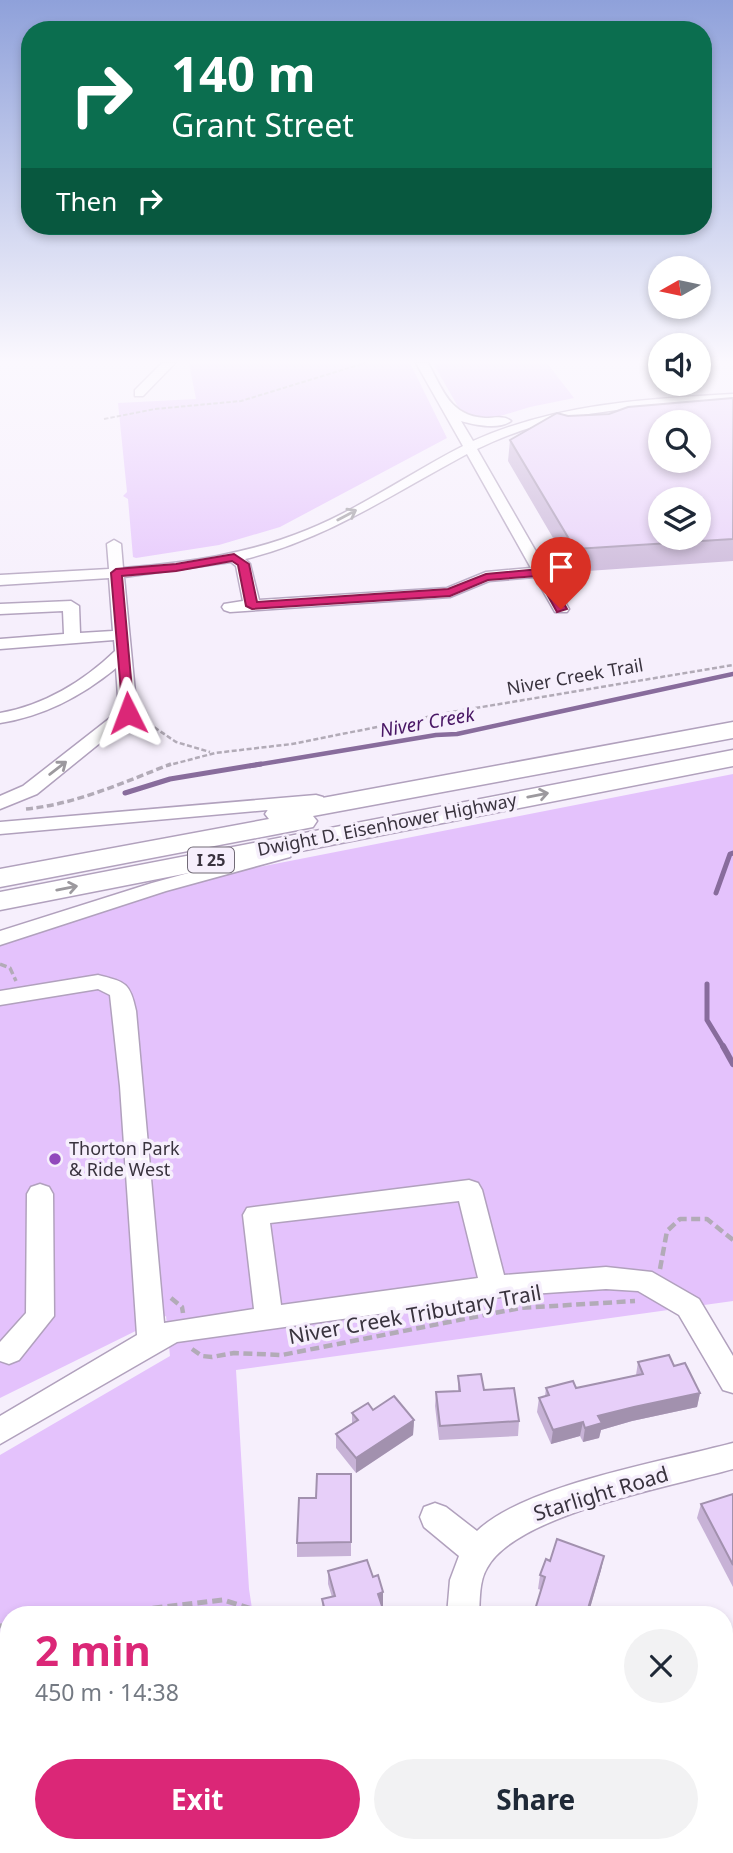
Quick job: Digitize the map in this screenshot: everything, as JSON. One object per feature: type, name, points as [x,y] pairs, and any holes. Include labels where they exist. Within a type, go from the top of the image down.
[{"type":"highway","name":"Dwight D. Eisenhower Highway","points":[[0,866],[733,730]]},
{"type":"highway","points":[[0,878],[733,739]]},
{"type":"highway","name":"Dwight D. Eisenhower Highway","points":[[0,901],[733,758]]},
{"type":"street","points":[[0,580],[116,568],[211,552],[281,533],[453,449]]},
{"type":"street","points":[[0,571],[176,568],[283,544],[321,529],[416,477],[456,449]]},
{"type":"street","points":[[470,449],[561,609]]},
{"type":"street","points":[[416,477],[446,468],[465,470],[494,492]]},
{"type":"street","points":[[0,803],[30,790],[128,713],[114,544]]},
{"type":"street","points":[[234,557],[243,564],[252,606]]},
{"type":"street","points":[[229,607],[450,592],[486,577],[540,572]]},
{"type":"street","points":[[0,609],[71,606],[72,639]]},
{"type":"street","points":[[0,645],[72,639],[123,643]]},
{"type":"street","points":[[0,719],[24,715],[96,676],[123,643]]},
{"type":"street","points":[[0,828],[227,811],[402,791]]},
{"type":"street","points":[[0,938],[192,877],[423,818]]},
{"type":"street","points":[[0,998],[98,982],[116,987],[121,993],[132,1086],[151,1341]]},
{"type":"street","points":[[269,1318],[256,1215],[469,1191],[494,1287]]},
{"type":"street","points":[[9,1352],[40,1316],[40,1194]]},
{"type":"street","points":[[0,1431],[151,1341],[184,1329],[494,1287],[606,1278],[642,1280],[689,1307],[733,1381]]},
{"type":"street","name":"Starlight Road","points":[[464,1606],[467,1577],[479,1552],[499,1531],[541,1510],[733,1456]]},
{"type":"street","points":[[435,1517],[479,1552]]},
{"type":"path","name":"Niver Creek Trail","points":[[23,809],[97,793],[178,761],[215,753],[292,744],[452,712],[733,665]]},
{"type":"path","name":"Niver Creek Trail","points":[[128,713],[146,721],[176,742],[215,753]]},
{"type":"path","points":[[657,1275],[664,1260],[667,1231],[674,1221],[688,1217],[705,1218],[733,1240]]},
{"type":"path","name":"Niver Creek Tributary Trail","points":[[186,1343],[202,1356],[234,1353],[282,1355],[520,1308],[640,1301]]},
{"type":"path","points":[[171,1606],[223,1600],[242,1606]]},
{"type":"shaded area","points":[[123,449],[425,449],[280,527],[219,545],[136,558],[133,557],[128,499],[123,496],[127,492]]},
{"type":"shaded area","points":[[733,774],[733,1301],[236,1370],[252,1606],[0,1606],[0,1455],[170,1356],[166,1316],[0,1398],[0,946],[213,876]]},
{"type":"building","points":[[516,449],[648,449],[648,473],[711,473],[711,449],[733,449],[733,539],[711,540],[711,487],[648,487],[648,544],[575,549]]},
{"type":"building","points":[[669,1355],[674,1366],[685,1363],[700,1393],[598,1416],[602,1423],[585,1428],[583,1422],[553,1430],[539,1398],[549,1395],[546,1388],[573,1381],[576,1388],[643,1374],[638,1362]]},
{"type":"building","points":[[481,1374],[484,1390],[514,1388],[519,1421],[440,1426],[436,1392],[460,1391],[458,1376]]},
{"type":"building","points":[[394,1396],[414,1420],[356,1458],[336,1434],[358,1420],[352,1413],[368,1403],[373,1410]]},
{"type":"building","points":[[317,1474],[351,1474],[351,1542],[297,1543],[299,1498],[316,1498]]},
{"type":"building","points":[[733,1494],[733,1565],[701,1504]]},
{"type":"building","points":[[557,1539],[604,1556],[589,1606],[536,1606],[545,1577],[540,1575],[546,1559],[550,1561]]},
{"type":"building","points":[[367,1560],[373,1577],[378,1575],[383,1592],[378,1594],[382,1606],[324,1606],[322,1599],[335,1596],[328,1571]]},
{"type":"waterway","name":"Niver Creek","points":[[250,766],[436,735],[457,734],[733,674]]},
{"type":"waterway","name":"Niver Creek","points":[[125,793],[170,779],[261,764]]},
{"type":"waterway","points":[[716,893],[730,854],[733,853]]},
{"type":"waterway","points":[[707,984],[707,1020],[724,1048]]},
{"type":"waterway","points":[[723,1046],[733,1064]]},
{"type":"place","name":"Thorton Park & Ride West","points":[[55,1159]]},
{"type":"route","points":[[128,713],[116,573],[176,568],[234,557],[243,564],[252,606],[450,592],[486,577],[540,572],[561,609]]}]
